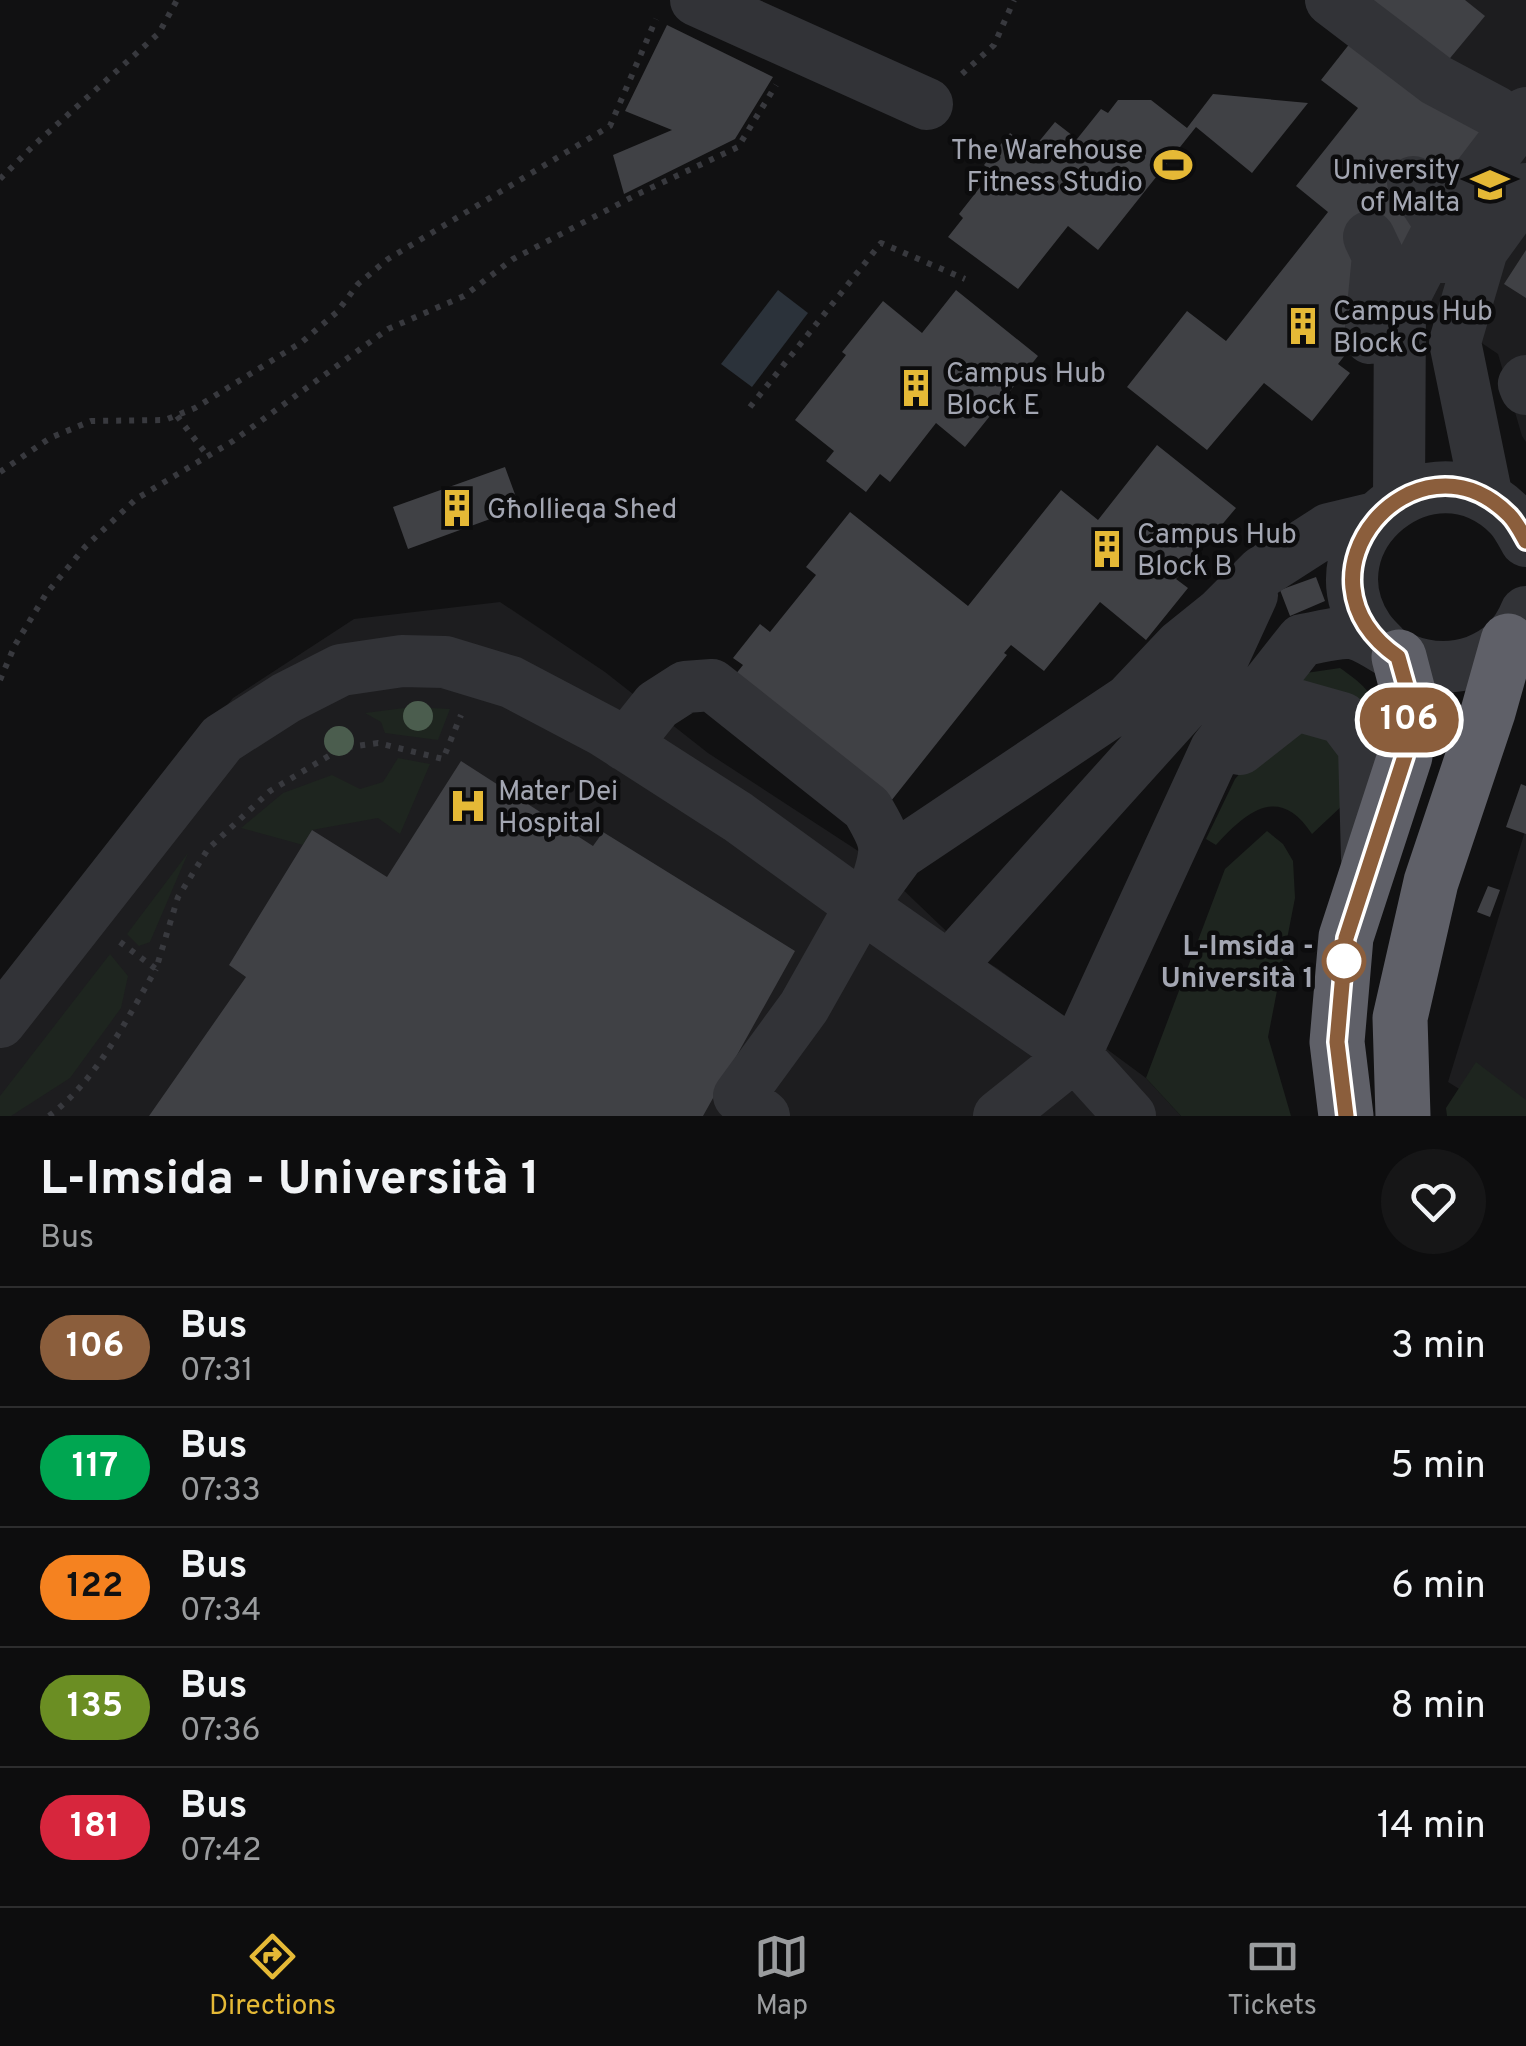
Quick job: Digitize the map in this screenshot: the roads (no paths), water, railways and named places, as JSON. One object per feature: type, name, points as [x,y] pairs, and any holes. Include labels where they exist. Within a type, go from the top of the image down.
[{"type":"highway","points":[[1403,1116],[1400,1018],[1431,882],[1517,626]]},
{"type":"highway","points":[[1346,1116],[1337,1042],[1346,938],[1405,756],[1411,703],[1391,652]]},
{"type":"street","points":[[1330,0],[1436,80],[1511,112],[1427,203],[1400,305],[1399,413],[1387,508],[1358,547],[1352,576],[1356,604],[1368,628],[1391,652]]},
{"type":"street","points":[[677,8],[789,42],[927,104]]},
{"type":"street","points":[[1487,498],[1455,342],[1482,250],[1526,189]]},
{"type":"street","points":[[1427,203],[1442,265],[1430,334],[1432,377],[1469,411]]},
{"type":"street","points":[[1369,237],[1378,256],[1366,368],[1399,413]]},
{"type":"street","points":[[1526,381],[1526,389]]},
{"type":"street","points":[[764,1116],[739,1096],[804,1007],[869,896],[899,854],[1129,700],[1180,646],[1222,613],[1262,572],[1329,529],[1435,487],[1462,488],[1487,498],[1510,517],[1526,541]]},
{"type":"street","points":[[1262,572],[1220,667],[981,958],[1246,664],[1278,641],[1352,632],[1426,667],[1455,668],[1487,657],[1517,626]]},
{"type":"street","points":[[1000,1116],[1075,1054],[1216,750],[1302,640]]},
{"type":"street","points":[[0,1022],[222,739],[286,698],[340,670],[402,661],[445,662],[511,682],[604,731],[869,896],[1075,1054],[1130,1116]]},
{"type":"street","points":[[626,744],[657,704],[684,688],[712,685],[867,808],[882,833],[886,856],[869,896]]},
{"type":"street","points":[[1182,824],[1244,744],[1296,705],[1342,718],[1364,747],[1367,870]]},
{"type":"place","name":"The Warehouse Fitness Studio","points":[[1173,165]]},
{"type":"place","name":"University of Malta","points":[[1490,185]]},
{"type":"place","name":"Campus Hub Block C","points":[[1303,326]]},
{"type":"place","name":"Campus Hub Block E","points":[[916,388]]},
{"type":"place","name":"Għollieqa Shed","points":[[457,508]]},
{"type":"place","name":"Campus Hub Block B","points":[[1107,549]]},
{"type":"place","name":"Mater Dei Hospital","points":[[468,806]]},
{"type":"place","name":"L-Imsida - Università 1","points":[[1344,961]]}]
